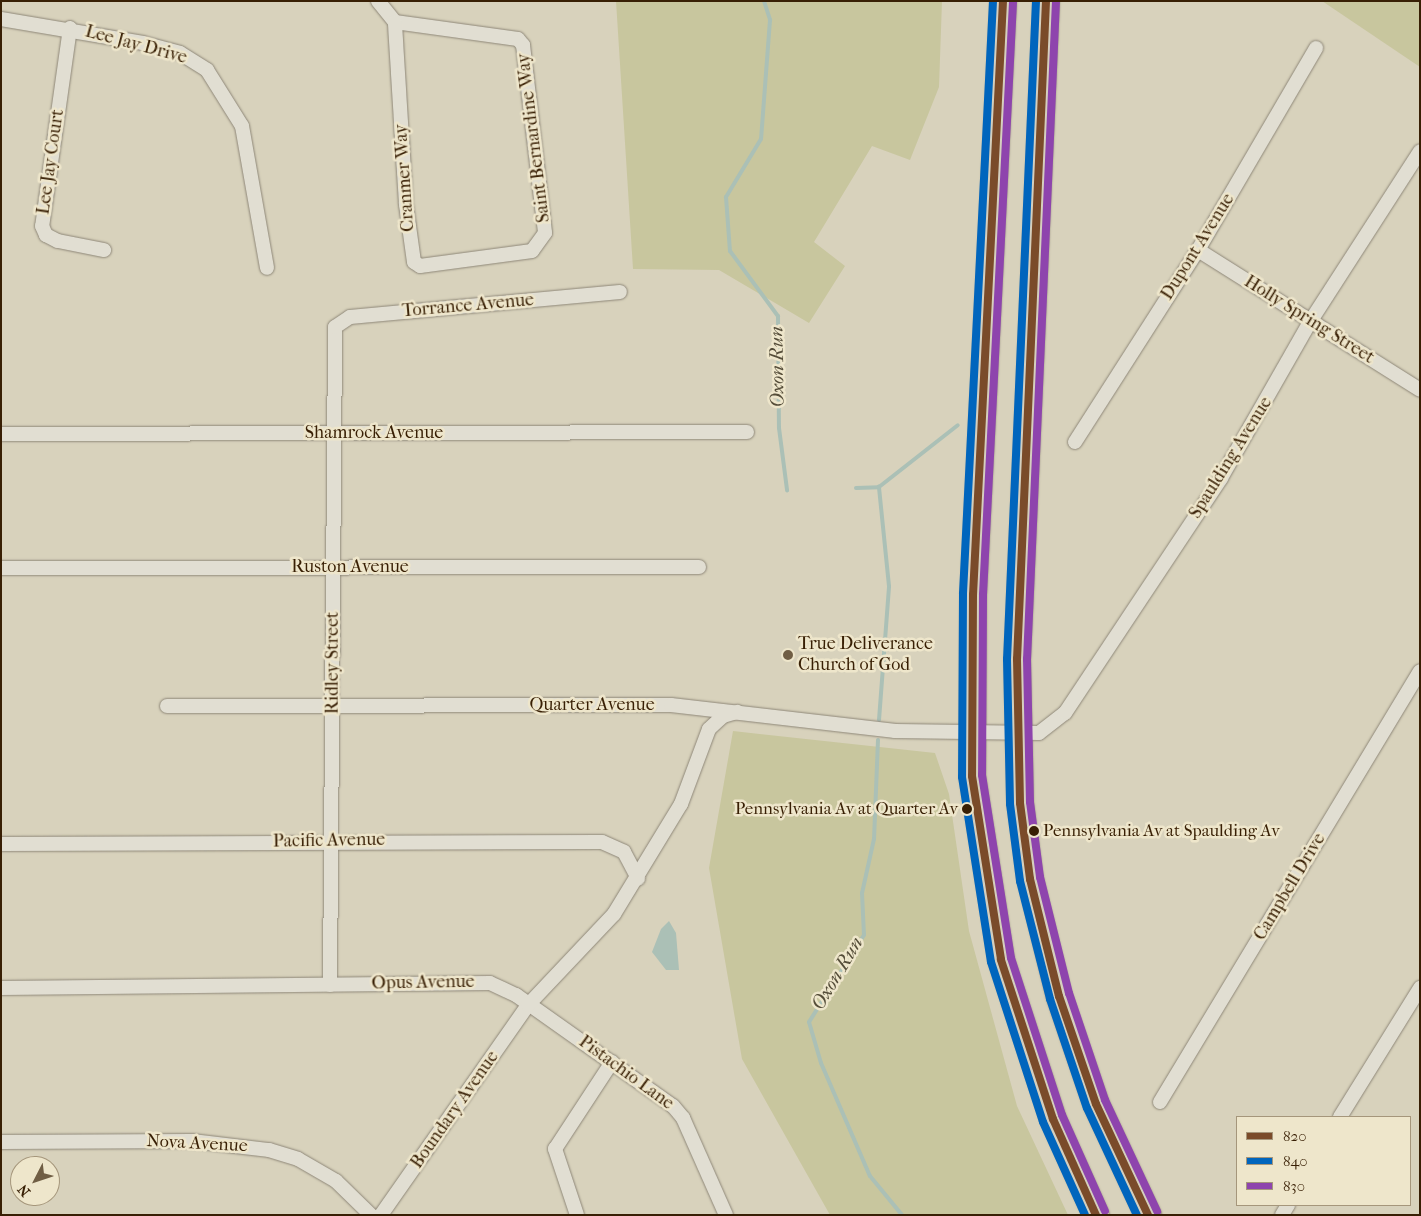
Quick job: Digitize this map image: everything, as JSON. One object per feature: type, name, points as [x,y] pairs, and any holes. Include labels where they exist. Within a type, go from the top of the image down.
[{"type":"highway","points":[[1003,1],[973,595],[971,734],[979,843],[1001,960],[1053,1119],[1096,1215]]},
{"type":"highway","points":[[1046,1],[1016,733],[1030,879],[1058,996],[1096,1104],[1148,1215]]},
{"type":"street","points":[[378,1],[395,22]]},
{"type":"street","name":"Lee Jay Drive","points":[[1,19],[70,28],[180,53],[200,64],[216,81],[242,126],[267,268]]},
{"type":"street","name":"Cranmer Way","points":[[395,22],[413,260],[420,266],[485,258]]},
{"type":"street","name":"Saint Bernardine Way","points":[[395,22],[518,39],[524,48],[544,236],[529,252],[485,258]]},
{"type":"street","name":"Lee Jay Court","points":[[70,28],[42,226],[46,235],[58,242],[104,250]]},
{"type":"street","name":"Dupont Avenue","points":[[1075,442],[1198,250],[1316,48]]},
{"type":"street","name":"Spaulding Avenue","points":[[1016,733],[1039,733],[1066,713],[1220,478],[1310,322],[1420,151]]},
{"type":"street","name":"Holly Spring Street","points":[[1198,250],[1420,390]]},
{"type":"street","name":"Torrance Avenue","points":[[334,342],[334,329],[344,318],[620,292]]},
{"type":"street","name":"Ridley Street","points":[[330,985],[334,705],[334,342]]},
{"type":"street","name":"Shamrock Avenue","points":[[1,434],[747,432]]},
{"type":"street","name":"Ruston Avenue","points":[[1,568],[699,567]]},
{"type":"street","name":"Campbell Drive","points":[[1160,1102],[1420,671]]},
{"type":"street","name":"Quarter Avenue","points":[[167,706],[614,703],[739,712],[895,731],[971,734],[1016,733]]},
{"type":"street","points":[[528,1005],[598,937],[638,878],[684,797],[709,729],[723,716],[739,712]]},
{"type":"street","name":"Pacific Avenue","points":[[1,844],[333,840],[602,842],[624,852],[638,878]]},
{"type":"street","name":"Opus Avenue","points":[[1,988],[330,985],[482,981],[508,990],[528,1005]]},
{"type":"street","points":[[1341,1116],[1420,988]]},
{"type":"street","name":"Pistachio Lane","points":[[528,1005],[612,1062],[683,1118],[726,1215]]},
{"type":"street","name":"Boundary Avenue","points":[[381,1215],[528,1005]]},
{"type":"street","points":[[577,1215],[555,1149],[612,1062]]},
{"type":"street","name":"Nova Avenue","points":[[1,1142],[192,1141],[269,1150],[298,1159],[336,1181],[371,1215]]},
{"type":"shaded area","points":[[616,1],[942,1],[939,87],[910,160],[872,146],[814,242],[845,266],[809,323],[719,270],[633,269]]},
{"type":"shaded area","points":[[1322,1],[1420,1],[1420,67]]},
{"type":"shaded area","points":[[733,731],[935,753],[949,794],[969,931],[1017,1106],[1068,1215],[830,1215],[742,1059],[709,868]]},
{"type":"shaded area","points":[[669,921],[676,933],[679,970],[666,970],[652,952],[661,929]]},
{"type":"waterway","name":"Oxon Run","points":[[764,1],[770,20],[761,139],[726,197],[730,251],[778,316],[779,428],[787,490]]},
{"type":"waterway","name":"Oxon Run","points":[[879,720],[889,586],[879,487],[958,425]]},
{"type":"waterway","name":"Oxon Run","points":[[856,488],[879,487]]},
{"type":"waterway","name":"Oxon Run","points":[[878,740],[874,839],[862,893],[864,935],[809,1022],[821,1063],[870,1176],[902,1215]]},
{"type":"transit line","name":"840","points":[[993,1],[963,594],[962,777],[991,962],[1043,1122],[1085,1215]]},
{"type":"transit line","name":"820","points":[[1003,1],[973,595],[972,776],[1001,960],[1053,1119],[1096,1215]]},
{"type":"transit line","name":"840","points":[[1036,1],[1007,659],[1010,804],[1020,881],[1050,999],[1087,1108],[1137,1215]]},
{"type":"transit line","name":"820","points":[[1046,1],[1017,659],[1020,803],[1030,879],[1059,996],[1096,1104],[1148,1215]]},
{"type":"transit line","name":"830","points":[[1056,1],[1027,659],[1030,802],[1040,877],[1069,993],[1105,1100],[1157,1211]]},
{"type":"transit line","name":"830","points":[[1013,2],[983,595],[982,775],[1011,958],[1062,1115],[1105,1211]]},
{"type":"place","name":"True Deliverance Church of God","points":[[788,655]]},
{"type":"place","name":"Pennsylvania Av at Quarter Av","points":[[967,809]]},
{"type":"place","name":"Pennsylvania Av at Spaulding Av","points":[[1034,831]]}]
